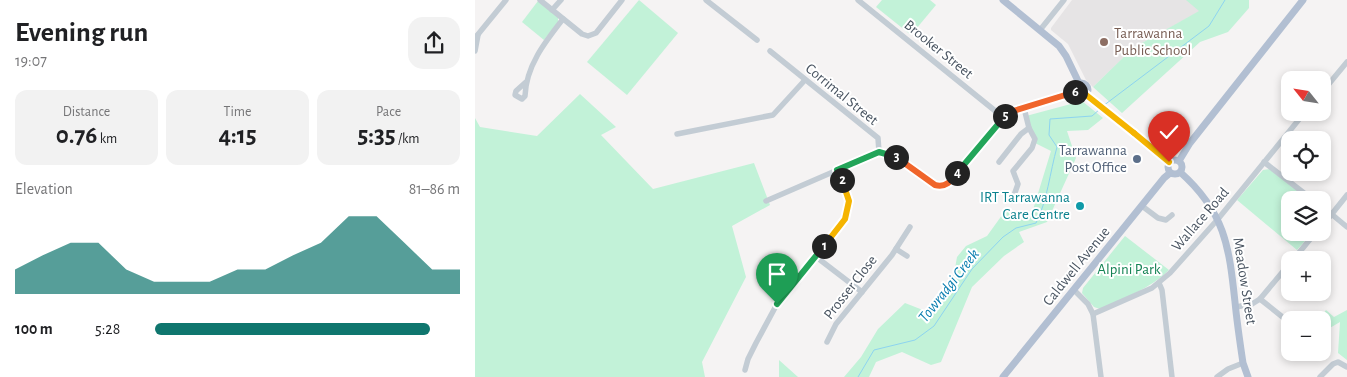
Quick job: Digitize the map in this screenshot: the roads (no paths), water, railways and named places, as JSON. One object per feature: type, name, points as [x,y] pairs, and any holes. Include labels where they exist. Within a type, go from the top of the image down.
[{"type":"main road","points":[[1003,0],[1062,50],[1079,83]]},
{"type":"main road","points":[[1179,161],[1303,0]]},
{"type":"main road","points":[[1079,83],[1075,86],[1075,91],[1079,96],[1085,94]]},
{"type":"main road","points":[[1079,83],[1087,86],[1085,94]]},
{"type":"main road","points":[[1085,94],[1169,162]]},
{"type":"main road","points":[[1169,162],[1179,161]]},
{"type":"main road","points":[[1169,162],[1167,166],[1170,173],[1176,174],[1180,172],[1182,166],[1179,161]]},
{"type":"main road","name":"Meadow Street","points":[[1180,172],[1197,189],[1211,208],[1224,233],[1229,253],[1243,363],[1248,377]]},
{"type":"main road","name":"Caldwell Avenue","points":[[1003,377],[1170,173]]},
{"type":"street","points":[[475,51],[477,37],[506,0]]},
{"type":"street","points":[[540,0],[582,34],[588,36],[596,33],[622,0]]},
{"type":"street","points":[[552,10],[561,0]]},
{"type":"street","points":[[706,0],[757,40]]},
{"type":"street","name":"Brooker Street","points":[[858,0],[1004,118]]},
{"type":"street","points":[[1040,30],[1063,0]]},
{"type":"street","points":[[526,82],[544,44],[563,19]]},
{"type":"street","name":"Corrimal Street","points":[[769,50],[878,138],[879,152]]},
{"type":"street","points":[[1331,82],[1347,62]]},
{"type":"street","points":[[677,134],[773,114],[805,80]]},
{"type":"street","points":[[766,200],[879,152],[895,156],[931,183],[943,186],[953,178],[1010,112],[1075,91]]},
{"type":"street","points":[[1012,201],[1017,184],[1013,171],[1032,148],[1035,139],[1029,128],[1024,108]]},
{"type":"street","name":"Wallace Road","points":[[1093,314],[1159,283],[1218,219],[1298,121]]},
{"type":"street","points":[[999,162],[1021,134],[1029,128]]},
{"type":"street","points":[[1264,162],[1301,191]]},
{"type":"street","points":[[745,370],[755,343],[777,304],[845,219],[849,201],[837,170]]},
{"type":"street","points":[[1347,195],[1331,214],[1347,226]]},
{"type":"street","points":[[1143,206],[1161,220],[1166,220],[1172,215]]},
{"type":"street","name":"Prosser Close","points":[[827,342],[836,324],[896,249],[910,227]]},
{"type":"street","points":[[1300,251],[1309,241]]},
{"type":"street","name":"Prosser Close","points":[[896,249],[907,256]]},
{"type":"street","points":[[815,256],[862,292]]},
{"type":"street","points":[[1236,307],[1252,304],[1260,299],[1281,274]]},
{"type":"street","points":[[1159,283],[1162,290],[1172,377]]},
{"type":"street","points":[[1074,290],[1088,304],[1093,314],[1101,377]]},
{"type":"street","points":[[1260,299],[1281,316]]},
{"type":"street","points":[[1320,377],[1333,364],[1338,362],[1347,367]]},
{"type":"street","points":[[1217,377],[1228,368],[1243,363]]},
{"type":"waterway","name":"Towradgi Creek","points":[[1103,106],[1209,26],[1225,0]]},
{"type":"waterway","name":"Towradgi Creek","points":[[858,377],[874,350],[915,340],[934,326],[972,269],[1003,237],[1016,228],[1036,223],[1046,196],[1057,147],[1049,135],[1050,119],[1092,116],[1100,109]]},
{"type":"place","name":"Tarrawanna Public School","points":[[1104,42]]},
{"type":"place","name":"Tarrawanna Post Office","points":[[1137,159]]},
{"type":"place","name":"IRT Tarrawanna Care Centre","points":[[1080,206]]},
{"type":"park label","name":"Alpini Park","points":[[1129,269]]}]
